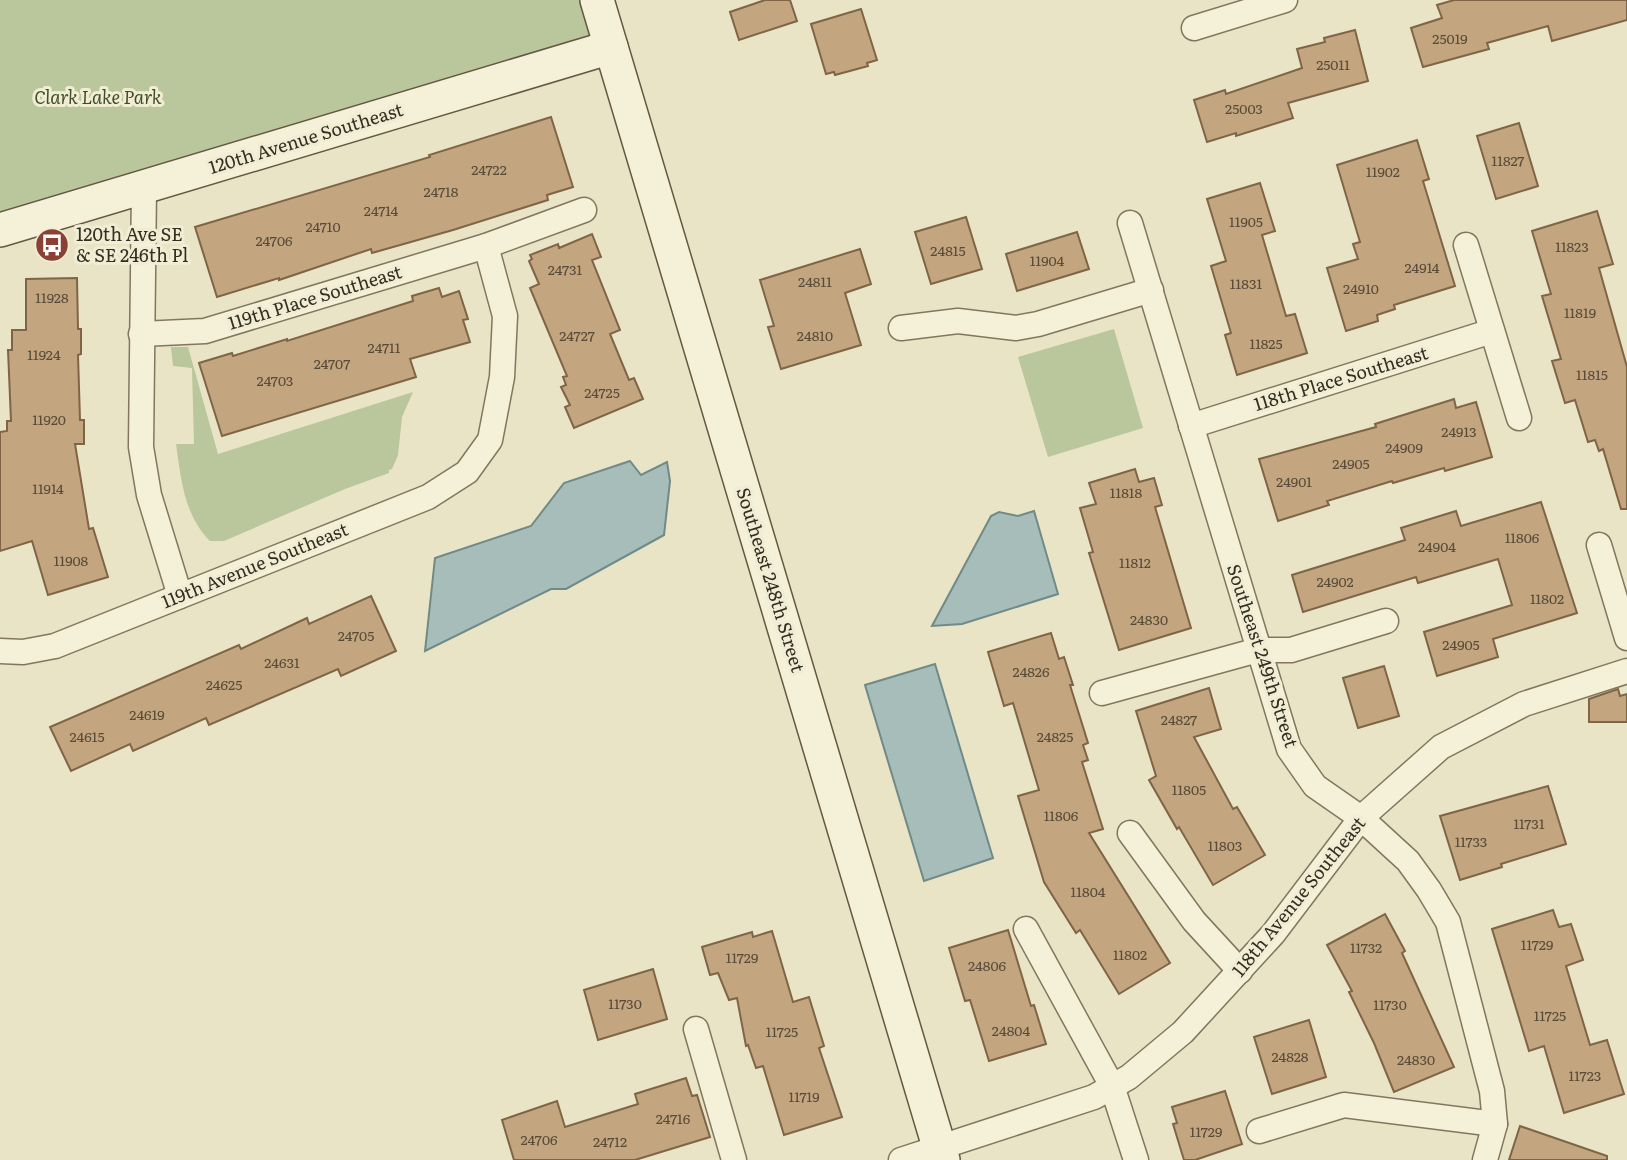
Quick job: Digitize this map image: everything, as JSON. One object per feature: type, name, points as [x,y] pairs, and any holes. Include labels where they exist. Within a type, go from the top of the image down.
[{"type":"street","name":"Southeast 248th Street","points":[[597,0],[942,1154]]},
{"type":"street","points":[[1194,28],[1285,0]]},
{"type":"street","name":"120th Avenue Southeast","points":[[0,230],[611,47]]},
{"type":"street","points":[[144,187],[141,447],[149,495],[180,596]]},
{"type":"street","name":"119th Place Southeast","points":[[141,334],[205,331],[486,246],[584,210]]},
{"type":"street","name":"Southeast 249th Street","points":[[1130,223],[1289,749],[1315,786],[1361,818],[1408,861],[1448,922],[1492,1091],[1495,1124],[1485,1160]]},
{"type":"street","points":[[1466,245],[1519,418]]},
{"type":"street","name":"119th Avenue Southeast","points":[[0,652],[23,652],[55,646],[428,497],[467,472],[490,440],[502,377],[505,316],[486,246]]},
{"type":"street","points":[[901,328],[958,321],[1016,328],[1038,324],[1151,290]]},
{"type":"street","name":"118th Place Southeast","points":[[1191,426],[1492,331]]},
{"type":"street","points":[[1599,545],[1627,638]]},
{"type":"street","points":[[1102,693],[1258,650],[1291,650],[1386,621]]},
{"type":"street","name":"118th Avenue Southeast","points":[[901,1160],[942,1154],[1094,1097],[1129,1077],[1183,1032],[1240,971],[1273,934],[1361,818],[1441,747],[1524,704],[1627,671]]},
{"type":"street","points":[[1130,833],[1194,920],[1240,971]]},
{"type":"street","points":[[1026,929],[1112,1086],[1136,1160]]},
{"type":"street","points":[[696,1029],[734,1160]]},
{"type":"street","points":[[1259,1130],[1344,1105],[1495,1124]]},
{"type":"green space","name":"Clark Lake Park","points":[[0,0],[597,0],[611,47],[0,230]]},
{"type":"green space","points":[[1114,329],[1143,428],[1048,457],[1018,357]]},
{"type":"green space","points":[[171,347],[188,347],[218,454],[413,392],[402,417],[398,455],[392,469],[389,473],[224,541],[210,541],[194,520],[189,508],[176,444],[194,444],[192,368],[173,366]]},
{"type":"water","points":[[630,461],[641,475],[667,462],[670,481],[664,535],[566,589],[551,589],[425,651],[435,558],[531,526],[564,483]]},
{"type":"water","points":[[1034,511],[1058,594],[962,624],[932,626],[991,516],[999,512],[1018,516]]},
{"type":"water","points":[[935,664],[993,858],[924,881],[865,685]]},
{"type":"building","points":[[765,0],[790,0],[797,21],[739,40],[730,12]]},
{"type":"building","points":[[1454,0],[1627,0],[1627,20],[1552,41],[1548,26],[1487,43],[1489,49],[1423,67],[1411,28],[1442,18],[1437,5]]},
{"type":"building","points":[[861,9],[877,60],[867,63],[868,66],[835,75],[834,72],[826,74],[811,24]]},
{"type":"building","points":[[1355,30],[1368,81],[1288,103],[1293,118],[1207,142],[1194,100],[1225,90],[1226,94],[1302,68],[1297,49]]},
{"type":"building","points":[[551,117],[573,187],[547,195],[548,200],[453,230],[372,253],[371,249],[279,280],[217,297],[195,227],[430,157],[429,155]]},
{"type":"building","points":[[1519,123],[1538,186],[1496,199],[1477,136]]},
{"type":"building","points":[[1417,140],[1429,179],[1423,181],[1455,286],[1394,305],[1395,309],[1377,315],[1378,321],[1346,331],[1327,268],[1358,259],[1353,244],[1360,242],[1337,165]]},
{"type":"building","points":[[1260,183],[1275,231],[1262,235],[1286,316],[1295,314],[1307,353],[1237,375],[1225,335],[1231,333],[1211,266],[1226,261],[1207,199]]},
{"type":"building","points":[[1597,211],[1613,264],[1599,268],[1627,367],[1627,509],[1621,509],[1603,449],[1599,451],[1595,440],[1588,442],[1575,400],[1565,403],[1552,361],[1561,359],[1542,296],[1551,294],[1532,231]]},
{"type":"building","points":[[966,217],[982,269],[931,284],[915,232]]},
{"type":"building","points":[[1077,232],[1089,269],[1017,291],[1006,254]]},
{"type":"building","points":[[592,234],[601,257],[592,260],[620,330],[610,334],[629,380],[634,378],[643,399],[574,428],[565,407],[570,405],[561,387],[566,385],[563,377],[567,376],[530,288],[539,284],[529,261],[532,259],[530,255],[558,244],[559,248]]},
{"type":"building","points":[[860,249],[871,284],[845,293],[861,345],[781,369],[768,327],[774,326],[760,280]]},
{"type":"building","points":[[77,278],[78,329],[81,329],[81,354],[78,355],[80,420],[84,420],[84,444],[75,444],[89,529],[93,528],[108,577],[48,595],[32,541],[0,551],[0,432],[7,431],[7,421],[11,421],[8,350],[12,350],[12,330],[26,330],[26,279]]},
{"type":"building","points":[[439,288],[442,297],[459,291],[468,319],[463,320],[470,342],[410,359],[416,377],[222,436],[199,363],[287,341],[413,301],[412,296]]},
{"type":"building","points":[[1454,399],[1456,408],[1476,402],[1492,457],[1445,471],[1444,468],[1393,483],[1392,481],[1327,501],[1329,505],[1278,521],[1259,459],[1376,427],[1375,424]]},
{"type":"building","points":[[1135,469],[1139,482],[1154,478],[1162,505],[1155,507],[1191,628],[1119,650],[1089,553],[1093,552],[1080,508],[1096,504],[1089,483]]},
{"type":"building","points":[[1541,502],[1577,613],[1493,639],[1498,657],[1437,676],[1424,632],[1512,605],[1498,559],[1418,583],[1416,577],[1303,612],[1292,575],[1405,540],[1401,528],[1456,511],[1461,526]]},
{"type":"building","points":[[371,596],[396,651],[341,676],[338,669],[209,725],[206,718],[133,751],[130,744],[71,771],[50,727],[239,645],[241,649],[307,618],[309,624]]},
{"type":"building","points":[[1051,633],[1059,659],[1064,657],[1088,743],[1083,745],[1088,760],[1082,762],[1103,829],[1089,833],[1170,963],[1119,994],[1080,930],[1076,933],[1044,882],[1018,796],[1039,790],[1013,703],[1004,706],[988,652]]},
{"type":"building","points":[[1384,666],[1399,716],[1358,728],[1343,678]]},
{"type":"building","points":[[1209,688],[1221,729],[1194,737],[1233,809],[1237,807],[1265,855],[1213,885],[1149,780],[1156,776],[1136,711]]},
{"type":"building","points":[[1618,689],[1620,696],[1627,694],[1627,722],[1589,722],[1589,699]]},
{"type":"building","points":[[1548,786],[1566,844],[1460,880],[1440,816]]},
{"type":"building","points":[[1553,910],[1559,927],[1571,924],[1583,960],[1566,966],[1590,1045],[1607,1040],[1624,1094],[1564,1113],[1544,1046],[1529,1051],[1492,929]]},
{"type":"building","points":[[1385,914],[1405,951],[1402,953],[1454,1067],[1394,1092],[1349,992],[1352,991],[1327,945]]},
{"type":"building","points":[[1008,930],[1031,1006],[1034,1005],[1046,1044],[989,1061],[970,1000],[965,1001],[949,948]]},
{"type":"building","points":[[772,931],[793,1002],[809,997],[824,1046],[819,1048],[842,1117],[784,1135],[763,1066],[756,1068],[748,1045],[746,1046],[737,998],[729,1000],[718,973],[710,975],[702,947],[752,932],[753,937]]},
{"type":"building","points":[[653,969],[667,1019],[598,1040],[584,990]]},
{"type":"building","points":[[1309,1020],[1326,1077],[1272,1094],[1254,1037]]},
{"type":"building","points":[[686,1078],[692,1096],[697,1095],[710,1137],[635,1160],[514,1160],[502,1120],[557,1101],[565,1127],[638,1104],[635,1094]]},
{"type":"building","points":[[1225,1091],[1242,1144],[1195,1160],[1184,1160],[1173,1124],[1177,1123],[1172,1107]]},
{"type":"building","points":[[1520,1126],[1607,1156],[1607,1160],[1509,1160]]},
{"type":"place","name":"120th Ave SE & SE 246th Pl","points":[[52,245]]}]
